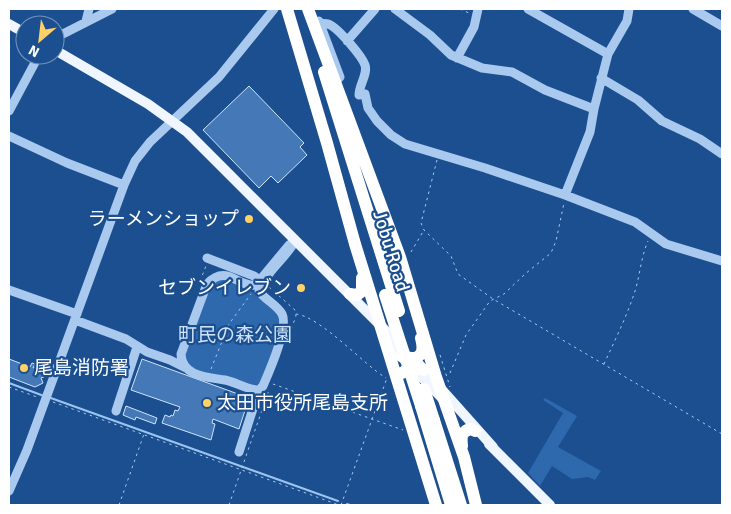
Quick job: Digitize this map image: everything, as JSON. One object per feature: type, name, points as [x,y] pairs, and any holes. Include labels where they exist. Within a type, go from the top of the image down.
[{"type":"highway","points":[[287,9],[355,244],[385,340],[392,379],[406,407]]},
{"type":"highway","name":"Jobu Road","points":[[294,9],[451,505]]},
{"type":"highway","name":"Jobu Road","points":[[304,9],[461,505]]},
{"type":"highway","points":[[308,9],[388,223],[464,457],[476,505]]},
{"type":"highway","points":[[350,294],[359,294],[363,288],[355,244]]},
{"type":"highway","points":[[414,302],[423,347],[420,355],[401,376],[406,407],[436,505]]},
{"type":"highway","points":[[400,356],[424,370]]},
{"type":"highway","points":[[464,457],[462,435],[464,431],[475,431]]},
{"type":"main road","points":[[65,56],[132,94],[172,120],[205,148],[380,325],[445,402],[493,447]]},
{"type":"main road","points":[[295,241],[302,252],[400,356]]},
{"type":"main road","points":[[424,370],[493,447],[550,505]]},
{"type":"street","points":[[86,21],[89,9]]},
{"type":"street","points":[[65,33],[112,9]]},
{"type":"street","points":[[9,490],[28,450],[124,185],[135,161],[172,120],[219,77],[274,9]]},
{"type":"street","points":[[282,9],[303,85],[306,89],[312,91]]},
{"type":"street","points":[[314,9],[340,77],[335,82]]},
{"type":"street","points":[[346,41],[375,9]]},
{"type":"street","points":[[395,9],[430,35],[451,56],[482,68],[512,72],[545,90],[594,109]]},
{"type":"street","points":[[528,9],[608,54]]},
{"type":"street","points":[[565,195],[590,132],[608,54],[627,22],[629,9]]},
{"type":"street","points":[[693,9],[722,26]]},
{"type":"street","points":[[457,58],[474,27],[478,12]]},
{"type":"street","points":[[320,24],[330,24],[365,65],[359,95],[364,94],[368,108],[377,121],[398,140],[411,147],[485,168],[630,219],[660,241],[675,248],[722,261]]},
{"type":"street","points":[[9,111],[34,65]]},
{"type":"street","points":[[601,78],[638,100],[662,121],[700,139],[722,154]]},
{"type":"street","points":[[9,136],[67,163],[124,185]]},
{"type":"street","points":[[170,360],[177,359],[181,354],[203,290],[210,281],[216,277],[229,276],[253,286],[295,241]]},
{"type":"street","points":[[239,452],[259,390],[264,386],[283,329],[283,315],[259,291],[263,283],[292,248],[295,241]]},
{"type":"street","points":[[207,258],[260,280]]},
{"type":"street","points":[[9,290],[126,339],[137,347],[170,360],[190,371],[215,380],[224,380],[259,390]]},
{"type":"street","points":[[116,411],[137,347]]},
{"type":"street","points":[[181,354],[183,363],[190,371]]},
{"type":"path","points":[[460,9],[478,12]]},
{"type":"path","points":[[438,155],[420,223],[424,230],[451,256],[458,274],[493,299],[722,434]]},
{"type":"path","points":[[450,373],[466,335],[493,299],[504,294],[551,253],[556,240],[565,195]]},
{"type":"path","points":[[411,252],[424,230]]},
{"type":"path","points":[[604,365],[626,317],[636,288],[638,272],[647,243],[652,235]]},
{"type":"path","points":[[200,281],[207,258]]},
{"type":"path","points":[[209,374],[226,329],[252,293]]},
{"type":"path","points":[[9,387],[47,398],[340,505],[371,420],[392,379],[379,373],[336,337],[306,317],[296,314]]},
{"type":"path","points":[[272,383],[371,420],[405,431],[413,431]]},
{"type":"path","points":[[119,505],[144,434]]},
{"type":"green space","name":"町民の森公園","points":[[224,279],[239,284],[257,295],[278,315],[281,328],[262,381],[258,385],[254,386],[202,372],[190,366],[186,359],[185,352],[207,290],[214,282]]},
{"type":"green space","points":[[545,398],[577,416],[558,447],[601,471],[595,480],[588,477],[572,479],[552,466],[540,486],[528,473],[563,413],[543,400]]},
{"type":"building","points":[[249,86],[304,143],[300,147],[307,155],[278,183],[271,176],[259,188],[203,130]]},
{"type":"building","points":[[9,359],[30,367],[32,363],[35,364],[33,368],[41,365],[46,376],[41,378],[43,383],[35,387],[9,377]]},
{"type":"building","name":"太田市役所尾島支所","points":[[142,359],[249,398],[239,429],[213,419],[212,423],[215,424],[211,440],[162,423],[165,415],[173,416],[175,410],[178,411],[180,407],[131,390]]},
{"type":"building","points":[[126,406],[157,418],[155,424],[136,417],[135,420],[123,415]]},
{"type":"waterway","points":[[9,383],[44,396]]},
{"type":"waterway","points":[[48,397],[338,501]]},
{"type":"place","name":"ラーメンショップ","points":[[249,219]]},
{"type":"place","name":"セブンイレブン","points":[[301,288]]},
{"type":"place","name":"尾島消防署","points":[[24,368]]},
{"type":"place","name":"太田市役所尾島支所","points":[[207,403]]}]
